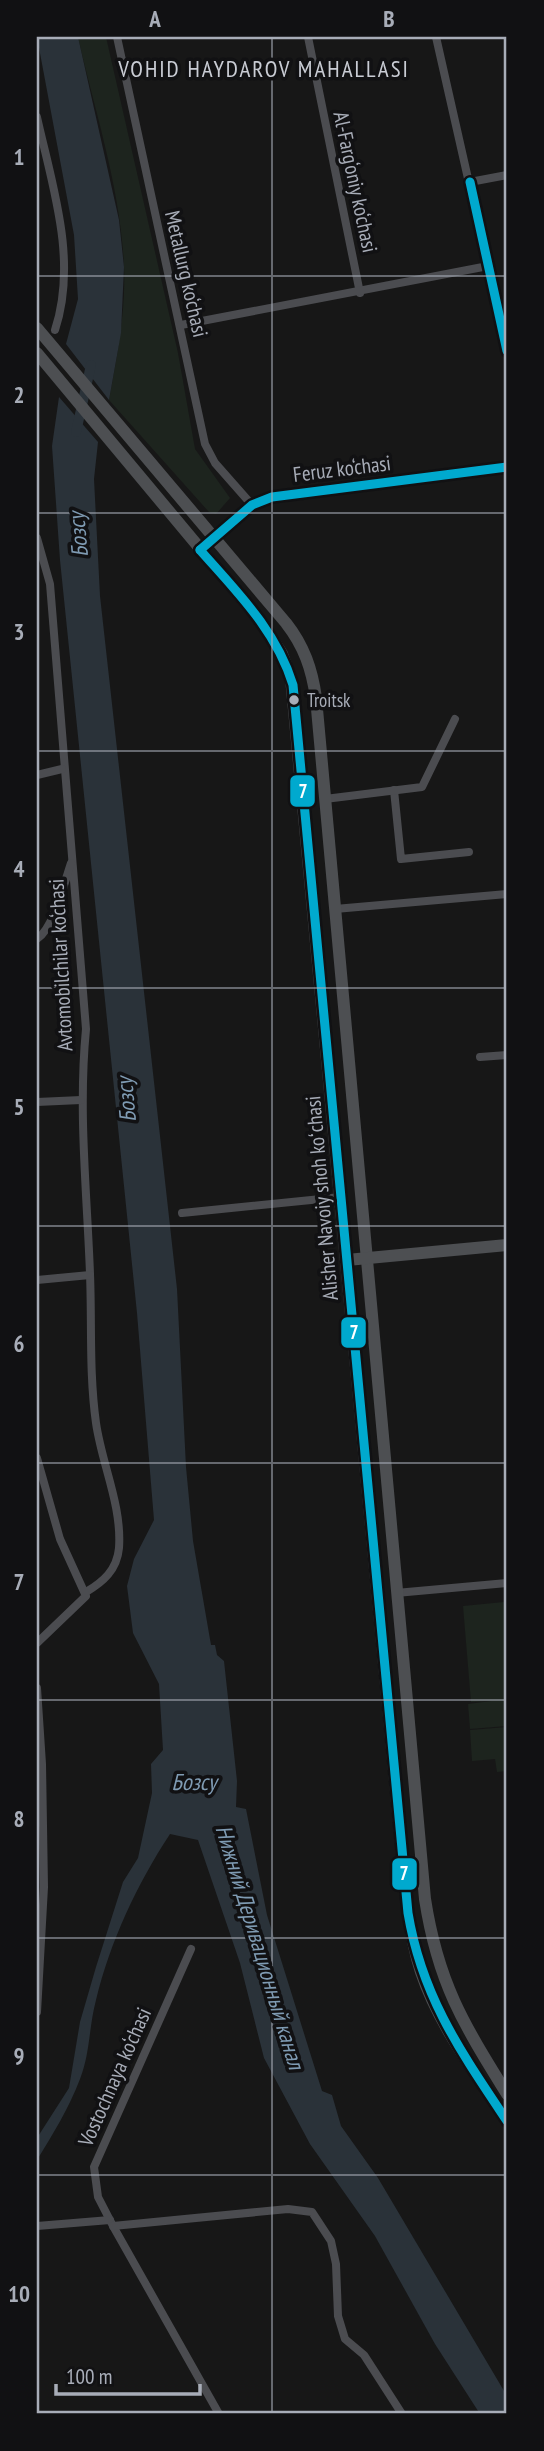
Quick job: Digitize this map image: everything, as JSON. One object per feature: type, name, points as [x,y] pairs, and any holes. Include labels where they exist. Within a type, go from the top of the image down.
[{"type":"main road","name":"Alisher Navoiy shoh koʻchasi","points":[[37,328],[214,537],[302,646],[316,698],[415,1812],[433,1942],[452,2001],[507,2094]]},
{"type":"main road","name":"Alisher Navoiy shoh koʻchasi","points":[[37,353],[272,636],[286,662],[293,685],[398,1813],[413,1938],[421,1973],[433,2002],[507,2121]]},
{"type":"main road","name":"Feruz ko‘chasi","points":[[200,550],[214,537]]},
{"type":"main road","points":[[347,1260],[507,1245]]},
{"type":"street","name":"Metallurg ko‘chasi","points":[[117,37],[208,451],[252,505]]},
{"type":"street","name":"Al-Farg‘oniy ko‘chasi","points":[[308,37],[360,293]]},
{"type":"street","points":[[436,37],[507,351]]},
{"type":"street","points":[[37,117],[64,247],[60,311],[55,330]]},
{"type":"street","points":[[470,182],[507,175]]},
{"type":"street","points":[[181,325],[488,267]]},
{"type":"street","name":"Feruz ko‘chasi","points":[[214,537],[252,505],[272,496],[507,467]]},
{"type":"street","name":"Avtomobilchilar ko‘chasi","points":[[37,538],[50,584],[62,769],[73,857],[86,1030],[81,1100],[83,1185],[90,1275],[90,1346],[96,1424],[115,1502],[119,1532],[119,1552],[107,1580],[86,1592],[82,1602],[41,1635],[37,1643]]},
{"type":"street","points":[[325,799],[422,787],[455,719]]},
{"type":"street","points":[[37,775],[62,769]]},
{"type":"street","points":[[394,790],[401,859],[469,852]]},
{"type":"street","points":[[37,939],[43,935],[56,907],[73,857]]},
{"type":"street","points":[[335,909],[507,894]]},
{"type":"street","points":[[480,1057],[507,1055]]},
{"type":"street","points":[[37,1102],[81,1100]]},
{"type":"street","points":[[182,1213],[341,1197]]},
{"type":"street","points":[[37,1280],[90,1275]]},
{"type":"street","points":[[37,1458],[60,1539],[86,1592]]},
{"type":"street","points":[[396,1593],[507,1583]]},
{"type":"street","points":[[37,1688],[42,1765],[37,2012]]},
{"type":"street","name":"Vostochnaya ko‘chasi","points":[[191,1949],[94,2167],[98,2197],[111,2223],[219,2414]]},
{"type":"street","points":[[37,2226],[301,2209],[312,2212],[329,2237],[336,2263],[338,2316],[345,2339],[364,2355],[402,2414]]},
{"type":"shaded area","points":[[78,37],[106,37],[178,353],[195,449],[230,498],[216,514],[209,512],[109,400],[124,301],[122,238],[113,180]]},
{"type":"shaded area","points":[[504,1602],[507,1726],[470,1729],[468,1704],[491,1701],[471,1702],[463,1606]]},
{"type":"shaded area","points":[[507,1727],[507,1771],[497,1772],[495,1759],[472,1761],[470,1730]]},
{"type":"water","points":[[37,37],[78,37],[119,220],[124,267],[121,333],[109,400],[66,344],[78,299],[74,235]]},
{"type":"water","name":"Бозсу","points":[[59,397],[98,442],[94,479],[100,596],[177,1289],[186,1467],[193,1541],[211,1645],[215,1645],[217,1655],[224,1661],[237,1781],[236,1807],[246,1809],[267,1915],[322,2091],[332,2095],[341,2126],[378,2178],[507,2396],[507,2414],[480,2414],[435,2344],[375,2236],[310,2144],[264,2058],[240,1963],[198,1840],[170,1834],[146,1873],[117,1935],[102,1978],[80,2079],[66,2111],[37,2160],[37,2138],[69,2088],[80,2022],[96,1967],[123,1882],[138,1858],[152,1793],[151,1764],[163,1750],[159,1684],[133,1633],[127,1586],[134,1559],[154,1520],[137,1313],[60,560],[52,446]]},
{"type":"waterway","name":"Бозсу","points":[[76,432],[91,365]]},
{"type":"transit line","name":"7","points":[[470,182],[507,351]]},
{"type":"transit line","name":"7","points":[[200,550],[252,505],[272,497],[507,467]]},
{"type":"transit line","name":"7","points":[[200,550],[266,629],[286,665],[293,685],[408,1913],[414,1943],[433,1998],[459,2047],[507,2121]]},
{"type":"place","name":"Troitsk","points":[[294,700]]},
{"type":"district","name":"VOHID HAYDAROV MAHALLASI","points":[[264,69]]},
{"type":"water label","name":"Нижний Деривационный канал","points":[[260,1947]]}]
